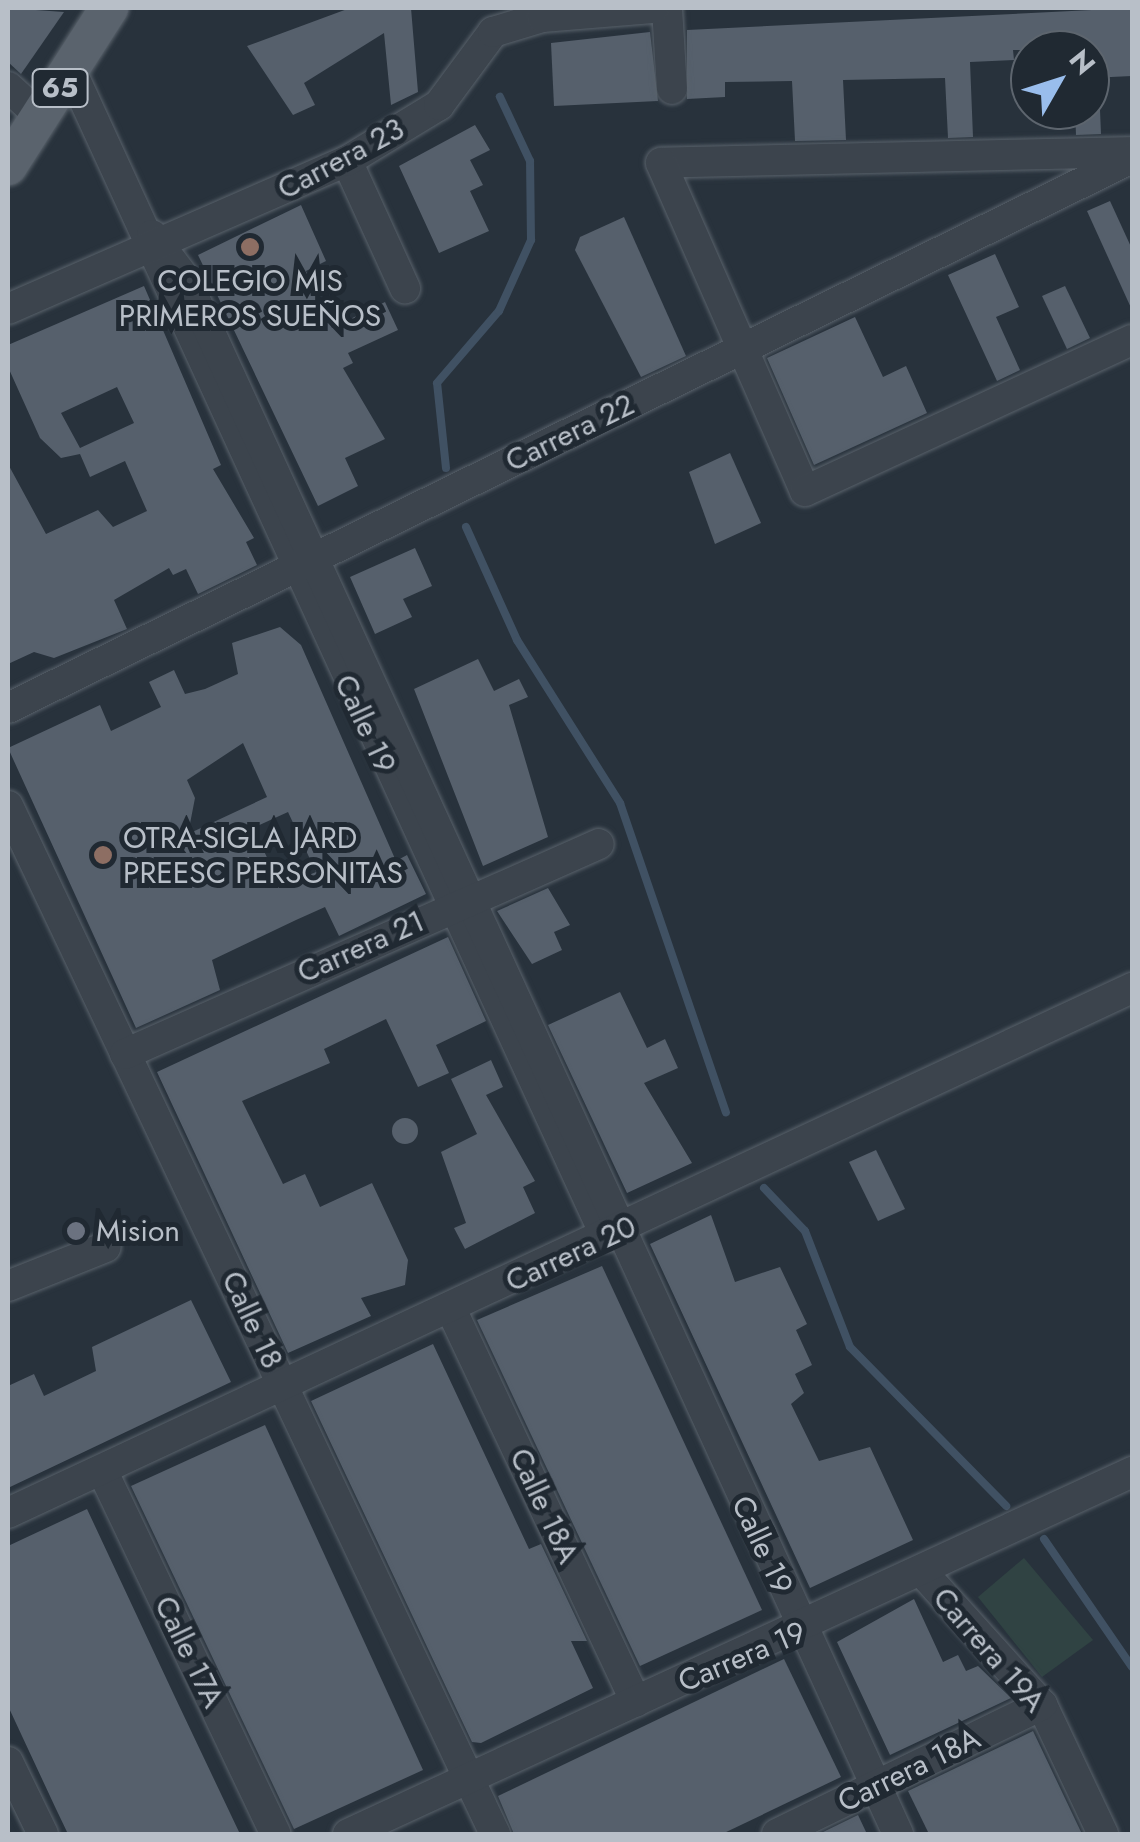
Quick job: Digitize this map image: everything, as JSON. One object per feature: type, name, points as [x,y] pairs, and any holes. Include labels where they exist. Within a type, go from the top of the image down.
[{"type":"main road","name":"65","points":[[8,166],[71,71],[102,10]]},
{"type":"street","name":"Carrera 23","points":[[8,309],[347,161],[439,105],[491,20],[653,8]]},
{"type":"street","points":[[667,8],[672,89]]},
{"type":"street","name":"Calle 19","points":[[71,71],[157,244],[164,290],[304,563],[898,1834]]},
{"type":"street","points":[[8,87],[41,117]]},
{"type":"street","points":[[1132,155],[662,162],[805,490],[1132,340]]},
{"type":"street","name":"Carrera 22","points":[[8,708],[1132,155]]},
{"type":"street","points":[[347,161],[405,288]]},
{"type":"street","name":"Calle 18","points":[[8,806],[495,1834]]},
{"type":"street","name":"Carrera 21","points":[[125,1054],[460,902],[599,844]]},
{"type":"street","name":"Carrera 20","points":[[8,1514],[451,1309],[619,1241],[1132,988]]},
{"type":"street","points":[[8,1286],[106,1246]]},
{"type":"street","name":"Calle 18A","points":[[451,1309],[636,1702]]},
{"type":"street","name":"Calle 17A","points":[[102,1470],[276,1834]]},
{"type":"street","name":"Carrera 19","points":[[348,1834],[636,1702],[803,1632],[1132,1472]]},
{"type":"street","name":"Carrera 19A","points":[[924,1574],[1042,1705],[1103,1834]]},
{"type":"street","name":"Carrera 18A","points":[[777,1834],[1042,1705]]},
{"type":"street","points":[[8,1762],[42,1834]]},
{"type":"shaded area","points":[[1024,1558],[1093,1640],[1042,1677],[978,1597]]},
{"type":"building","points":[[8,8],[64,12],[21,74],[8,62]]},
{"type":"building","points":[[350,8],[411,8],[418,92],[391,105],[384,33],[304,83],[315,105],[293,115],[247,46]]},
{"type":"building","points":[[1132,8],[1132,76],[1110,77],[1110,30],[1010,30],[1010,60],[970,62],[973,137],[948,138],[945,78],[843,80],[846,140],[795,141],[792,81],[725,82],[725,97],[687,99],[687,30]]},
{"type":"building","points":[[650,32],[658,101],[554,106],[551,43]]},
{"type":"building","points":[[475,125],[490,150],[470,160],[483,185],[470,191],[489,231],[439,253],[399,166]]},
{"type":"building","points":[[1076,130],[1101,130],[1101,134],[1076,135]]},
{"type":"building","points":[[1110,201],[1132,249],[1132,310],[1087,211]]},
{"type":"building","points":[[301,205],[326,261],[306,271],[332,328],[385,302],[398,330],[348,353],[353,363],[343,368],[385,439],[345,458],[358,486],[318,506],[198,255]]},
{"type":"building","points":[[624,217],[686,356],[641,377],[575,250],[580,237]]},
{"type":"building","points":[[995,254],[1019,307],[996,317],[1020,370],[997,381],[948,275]]},
{"type":"building","points":[[144,286],[221,465],[213,469],[254,538],[246,542],[257,565],[198,594],[186,569],[173,575],[169,568],[114,600],[127,629],[54,658],[34,652],[8,664],[8,464],[46,534],[98,510],[113,527],[147,511],[125,461],[90,477],[80,454],[61,458],[40,438],[8,367],[8,345]],"holes":[[[117,387],[134,423],[80,448],[61,413]]]},
{"type":"building","points":[[1065,286],[1090,338],[1067,349],[1042,296]]},
{"type":"building","points":[[855,317],[883,377],[906,366],[927,413],[814,465],[767,358]]},
{"type":"building","points":[[730,453],[761,523],[715,544],[689,472]]},
{"type":"building","points":[[415,548],[432,586],[403,599],[412,617],[375,634],[350,577]]},
{"type":"building","points":[[280,627],[301,645],[396,861],[407,855],[426,894],[339,936],[325,907],[296,920],[212,960],[220,990],[136,1028],[8,748],[100,705],[111,731],[161,707],[149,682],[174,670],[185,694],[238,674],[232,643]],"holes":[[[243,743],[267,797],[188,834],[195,798],[187,780]],[[288,812],[316,872],[281,887],[253,828]]]},
{"type":"building","points":[[478,659],[494,691],[519,679],[528,697],[509,705],[548,837],[483,866],[414,689]]},
{"type":"building","points":[[548,888],[570,925],[554,932],[562,950],[532,964],[497,911]]},
{"type":"building","points":[[448,937],[486,1021],[436,1045],[449,1073],[418,1087],[386,1019],[324,1049],[330,1063],[242,1101],[283,1184],[305,1174],[320,1207],[372,1183],[408,1260],[405,1285],[361,1298],[371,1316],[288,1353],[157,1072]]},
{"type":"building","points":[[620,992],[647,1048],[665,1039],[678,1068],[644,1083],[692,1163],[627,1193],[548,1025]]},
{"type":"building","points":[[491,1060],[503,1087],[486,1095],[535,1181],[523,1187],[535,1213],[465,1249],[454,1228],[466,1223],[441,1152],[477,1134],[451,1079]]},
{"type":"building","points":[[405,1118],[414,1122],[418,1131],[414,1140],[405,1144],[396,1140],[392,1131],[396,1122]]},
{"type":"building","points":[[876,1150],[905,1209],[878,1221],[849,1162]]},
{"type":"building","points":[[711,1215],[735,1282],[780,1267],[807,1324],[796,1330],[812,1365],[795,1374],[804,1393],[791,1404],[819,1461],[870,1447],[913,1540],[810,1588],[650,1244]]},
{"type":"building","points":[[602,1266],[762,1610],[640,1666],[477,1320]]},
{"type":"building","points":[[191,1300],[231,1382],[8,1488],[8,1386],[34,1374],[44,1396],[96,1371],[92,1347]]},
{"type":"building","points":[[433,1344],[529,1549],[541,1544],[587,1641],[571,1641],[593,1688],[481,1743],[472,1742],[311,1401]]},
{"type":"building","points":[[265,1425],[423,1770],[294,1829],[131,1486]]},
{"type":"building","points":[[87,1509],[240,1834],[68,1834],[56,1809],[8,1706],[8,1546]]},
{"type":"building","points":[[914,1599],[943,1662],[958,1655],[966,1671],[978,1666],[1011,1698],[890,1755],[837,1642]]},
{"type":"building","points":[[784,1659],[841,1777],[722,1834],[514,1834],[498,1796]]},
{"type":"building","points":[[1033,1731],[1082,1834],[929,1834],[908,1791]]},
{"type":"building","points":[[858,1815],[867,1834],[819,1834]]},
{"type":"waterway","points":[[446,468],[437,383],[499,311],[531,240],[530,161],[500,97]]},
{"type":"waterway","points":[[466,527],[517,640],[620,803],[726,1112]]},
{"type":"waterway","points":[[764,1188],[805,1231],[850,1347],[1006,1506]]},
{"type":"waterway","points":[[1044,1539],[1132,1667]]},
{"type":"place","name":"COLEGIO MIS PRIMEROS SUEÑOS","points":[[250,247]]},
{"type":"place","name":"OTRA-SIGLA JARD PREESC PERSONITAS","points":[[103,855]]},
{"type":"place","name":"Mision","points":[[76,1231]]}]
